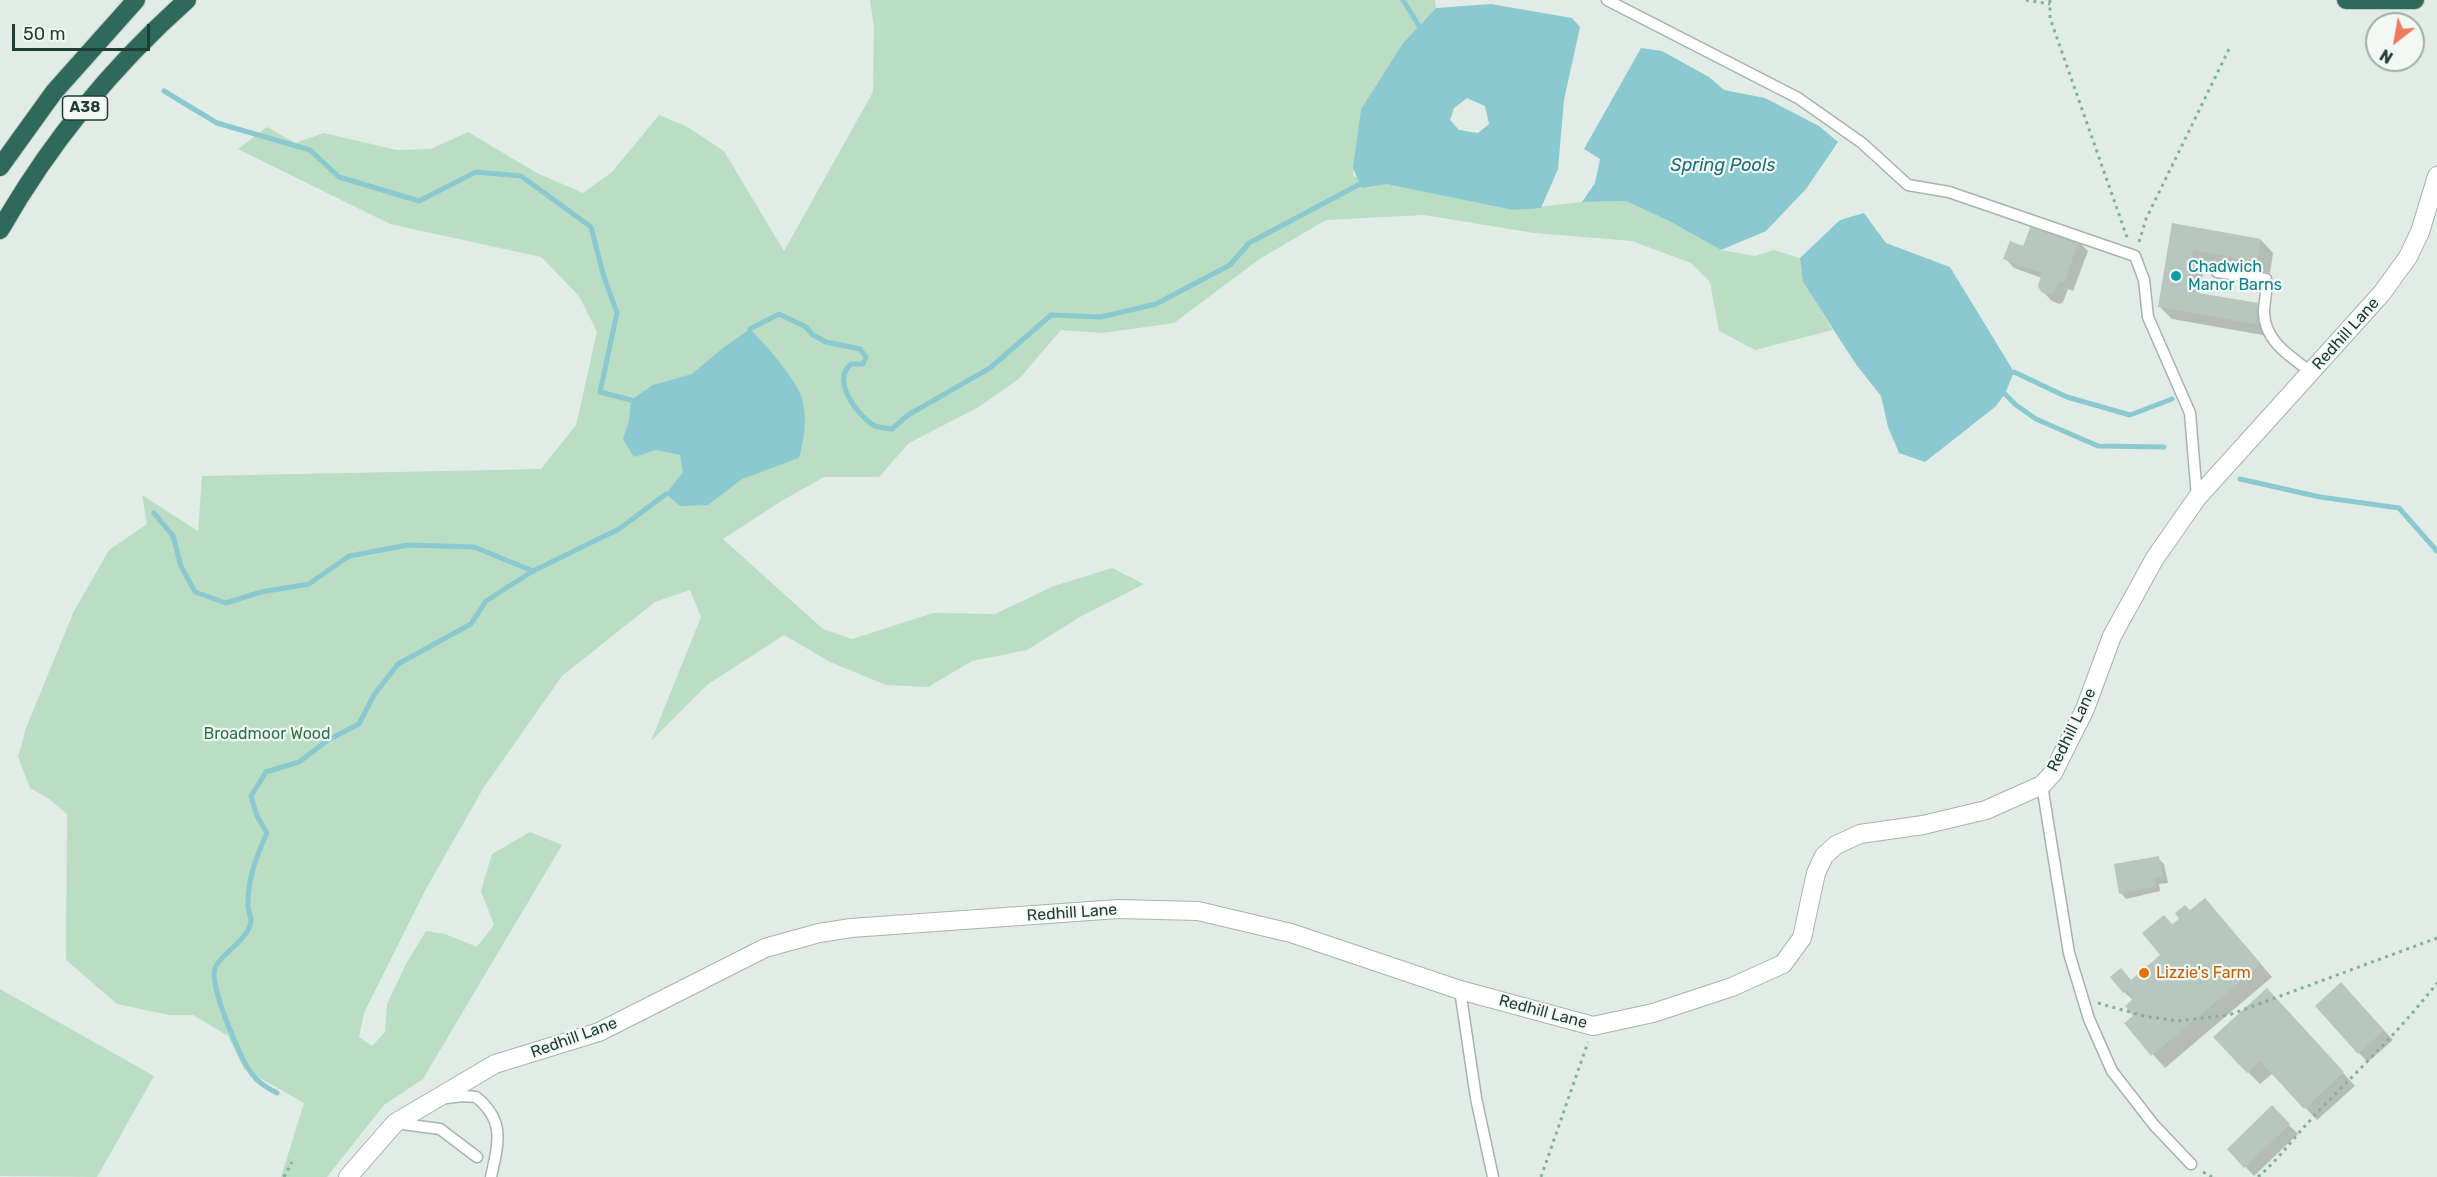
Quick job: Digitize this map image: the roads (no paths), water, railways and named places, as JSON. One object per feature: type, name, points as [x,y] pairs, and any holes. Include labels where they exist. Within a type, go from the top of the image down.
[{"type":"highway","name":"A38","points":[[0,167],[54,92],[136,0]]},
{"type":"highway","name":"A38","points":[[0,230],[40,165],[79,114],[114,73],[187,0]]},
{"type":"highway","points":[[2346,0],[2415,0]]},
{"type":"street","name":"Redhill Lane","points":[[348,1177],[395,1123],[495,1064],[599,1032],[765,948],[851,927],[1118,909],[1198,911],[1292,933],[1460,990],[1593,1026],[1653,1013],[1732,987],[1783,964],[1802,938],[1816,873],[1824,856],[1836,845],[1860,834],[1923,825],[1986,810],[2042,785],[2053,773],[2085,710],[2112,636],[2155,558],[2197,498],[2382,292],[2408,257],[2420,232],[2437,176]]},
{"type":"lane","points":[[1607,0],[1798,98],[1862,143],[1908,185],[1949,192],[2135,255],[2144,280],[2148,317],[2190,414],[2197,498]]},
{"type":"lane","points":[[2217,272],[2266,279],[2268,289],[2264,313],[2271,337],[2282,351],[2311,372]]},
{"type":"lane","points":[[2042,785],[2069,953],[2083,999],[2112,1071],[2154,1125],[2191,1164]]},
{"type":"lane","points":[[1460,990],[1476,1098],[1493,1177]]},
{"type":"lane","points":[[434,1100],[463,1096],[476,1097],[494,1115],[498,1142],[492,1177]]},
{"type":"lane","points":[[395,1123],[440,1129],[477,1157]]},
{"type":"water","points":[[1491,4],[1572,18],[1580,27],[1564,100],[1558,169],[1541,208],[1513,210],[1387,184],[1362,188],[1353,168],[1361,109],[1403,43],[1436,8]],"holes":[[[1467,98],[1485,106],[1489,124],[1478,133],[1459,130],[1450,120],[1454,108]]]},
{"type":"water","name":"Spring Pools","points":[[1641,48],[1662,51],[1709,77],[1724,90],[1765,98],[1819,126],[1838,142],[1806,189],[1766,231],[1721,250],[1671,222],[1626,201],[1582,202],[1595,183],[1600,159],[1584,149]]},
{"type":"water","points":[[1864,213],[1886,243],[1950,267],[2014,372],[2005,394],[1995,407],[1925,462],[1899,453],[1888,427],[1881,396],[1855,363],[1803,282],[1800,258],[1840,220]]},
{"type":"water","points":[[750,329],[781,364],[800,394],[805,423],[799,458],[742,479],[708,505],[680,506],[666,494],[683,472],[680,455],[656,450],[634,457],[623,439],[629,421],[631,400],[653,385],[692,374]]},
{"type":"waterway","points":[[1403,0],[1419,26]]},
{"type":"waterway","points":[[164,91],[217,123],[310,150],[339,177],[419,201],[476,172],[521,176],[591,227],[604,277],[617,313],[600,392],[631,400]]},
{"type":"waterway","points":[[750,329],[779,314],[806,327],[813,335],[826,342],[860,349],[866,357],[863,364],[851,364],[846,371],[845,388],[854,405],[867,420],[873,425],[892,429],[908,415],[990,368],[1051,315],[1101,317],[1156,304],[1230,265],[1249,243],[1360,184]]},
{"type":"waterway","points":[[2014,372],[2067,397],[2130,415],[2172,399]]},
{"type":"waterway","points":[[2005,394],[2036,419],[2098,446],[2164,447]]},
{"type":"waterway","points":[[2240,479],[2320,497],[2399,508],[2437,551]]},
{"type":"waterway","points":[[277,1093],[257,1080],[247,1066],[227,1022],[214,977],[218,963],[240,941],[251,921],[248,908],[251,879],[267,833],[257,816],[251,796],[266,772],[299,762],[328,740],[359,724],[374,695],[398,664],[471,624],[486,601],[533,571],[619,529],[666,494]]},
{"type":"waterway","points":[[154,513],[173,536],[181,566],[195,592],[226,603],[261,592],[309,584],[349,556],[408,545],[474,547],[533,571]]},
{"type":"place","name":"Chadwich Manor Barns","points":[[2176,276]]},
{"type":"place","name":"Lizzie's Farm","points":[[2144,973]]},
{"type":"park label","name":"Broadmoor Wood","points":[[267,734]]}]
